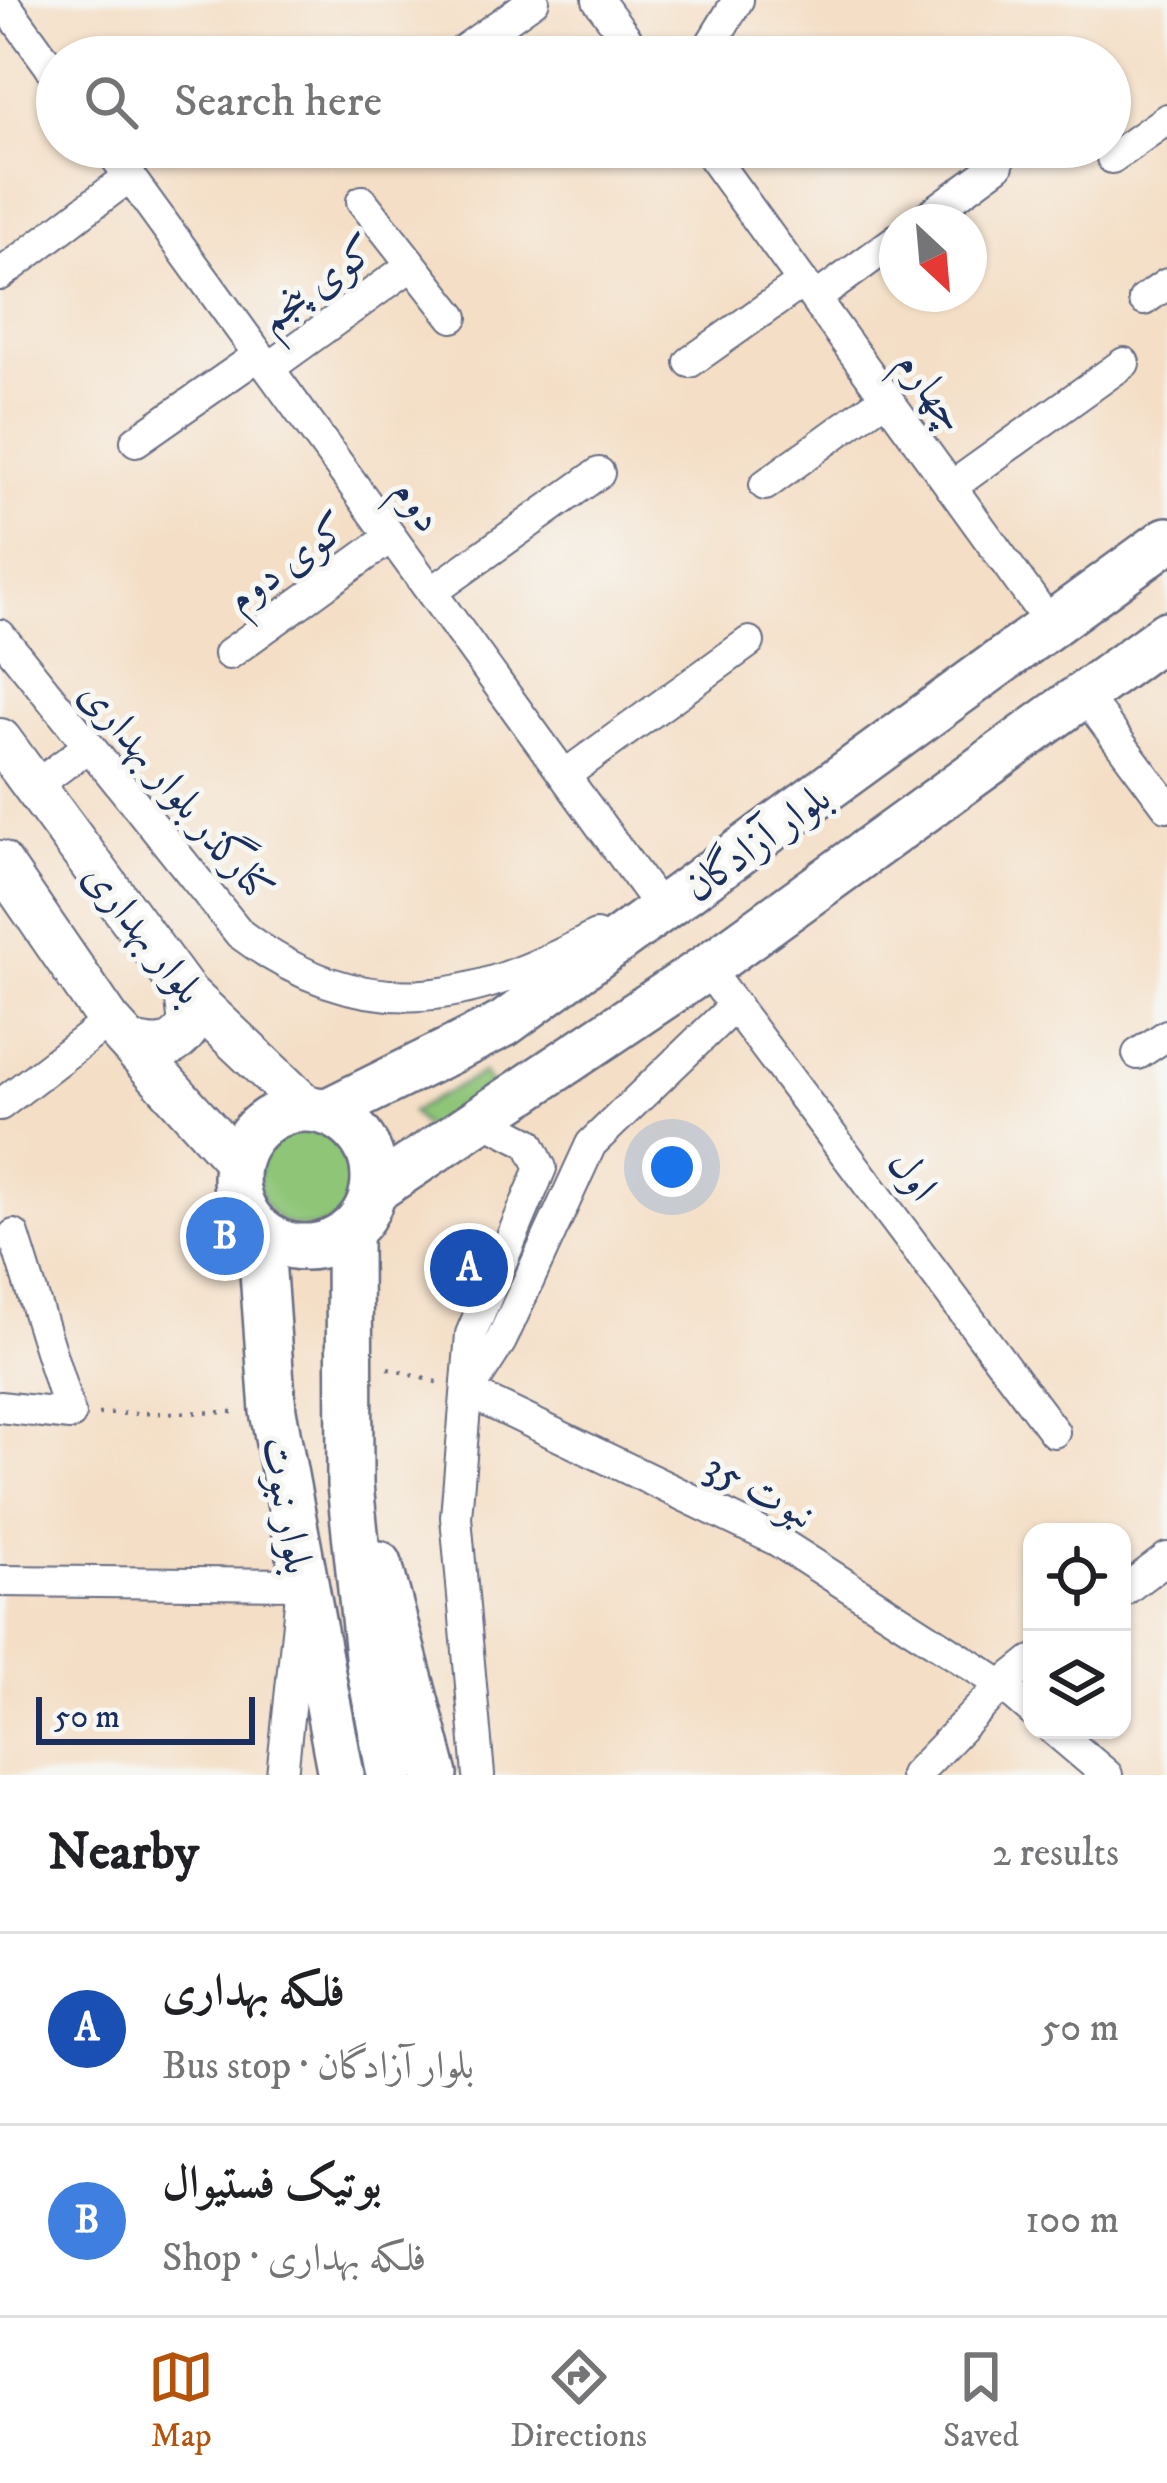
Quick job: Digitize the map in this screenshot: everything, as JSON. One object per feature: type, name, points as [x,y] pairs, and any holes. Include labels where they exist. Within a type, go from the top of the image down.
[{"type":"main road","name":"بلوار آزادگان","points":[[317,1110],[504,1024],[658,904],[1046,618],[1167,540]]},
{"type":"main road","name":"بلوار آزادگان","points":[[373,1191],[706,968],[1167,634]]},
{"type":"main road","name":"بلوار بهداری","points":[[0,740],[186,993],[317,1110]]},
{"type":"main road","name":"بلوار بهداری","points":[[0,862],[121,1032],[237,1162]]},
{"type":"main road","points":[[121,1032],[164,1049],[179,1042],[190,1025],[186,993]]},
{"type":"main road","points":[[504,1024],[500,1050],[506,1063],[519,1077],[537,1083]]},
{"type":"main road","points":[[317,1110],[344,1120],[369,1151],[373,1191],[349,1231],[304,1247],[260,1231],[239,1200],[237,1162],[244,1144],[271,1118],[317,1110]]},
{"type":"main road","name":"بلوار نبوت","points":[[260,1231],[272,1411],[341,1775]]},
{"type":"main road","name":"بلوار نبوت","points":[[349,1231],[350,1485],[369,1665],[390,1775]]},
{"type":"main road","points":[[350,1485],[382,1570],[435,1775]]},
{"type":"street","points":[[483,36],[533,0]]},
{"type":"street","points":[[598,0],[625,36]]},
{"type":"street","points":[[716,36],[738,0]]},
{"type":"street","points":[[5,4],[36,47]]},
{"type":"street","points":[[1131,145],[1167,119]]},
{"type":"street","name":"دوم","points":[[124,168],[658,904]]},
{"type":"street","name":"چهارم","points":[[720,168],[1046,618]]},
{"type":"street","points":[[945,204],[994,168]]},
{"type":"street","points":[[0,275],[130,176]]},
{"type":"street","points":[[362,201],[453,317]]},
{"type":"street","points":[[690,362],[879,250]]},
{"type":"street","name":"کوی پنجم","points":[[136,441],[412,265]]},
{"type":"street","points":[[951,487],[1124,363]]},
{"type":"street","points":[[765,485],[886,397]]},
{"type":"street","points":[[431,592],[598,473]]},
{"type":"street","points":[[1046,618],[1167,518]]},
{"type":"street","name":"کوی دوم","points":[[230,654],[392,537]]},
{"type":"street","name":"کنارگذر بلوار بهداری","points":[[0,635],[86,748],[240,934],[323,984],[379,996],[444,997],[556,958],[658,904]]},
{"type":"street","points":[[565,775],[749,642]]},
{"type":"street","points":[[1084,695],[1167,806]]},
{"type":"street","points":[[34,787],[86,748]]},
{"type":"street","name":"اول","points":[[706,968],[1054,1432]]},
{"type":"street","points":[[468,1392],[501,1341],[591,1144],[735,1005]]},
{"type":"street","points":[[0,1106],[121,1032]]},
{"type":"street","points":[[1138,1054],[1167,1035]]},
{"type":"street","points":[[479,1775],[456,1517],[471,1334],[541,1168],[530,1143],[482,1119]]},
{"type":"street","points":[[0,1407],[70,1415],[14,1235]]},
{"type":"street","name":"نبوت 35","points":[[468,1392],[776,1540],[1023,1703]]},
{"type":"street","points":[[1131,1585],[1167,1558]]},
{"type":"street","points":[[0,1581],[302,1584],[282,1775]]},
{"type":"street","points":[[914,1775],[1023,1668]]},
{"type":"street","points":[[1065,1739],[1107,1775]]},
{"type":"path","points":[[70,1415],[272,1411]]},
{"type":"green space","points":[[483,1073],[491,1085],[429,1132],[411,1112]]},
{"type":"green space","points":[[307,1130],[342,1144],[356,1179],[342,1214],[307,1228],[272,1214],[258,1179],[272,1144]]},
{"type":"place","name":"بوتیک فستیوال","points":[[225,1236]]},
{"type":"place","name":"فلکه بهداری","points":[[469,1268]]}]
